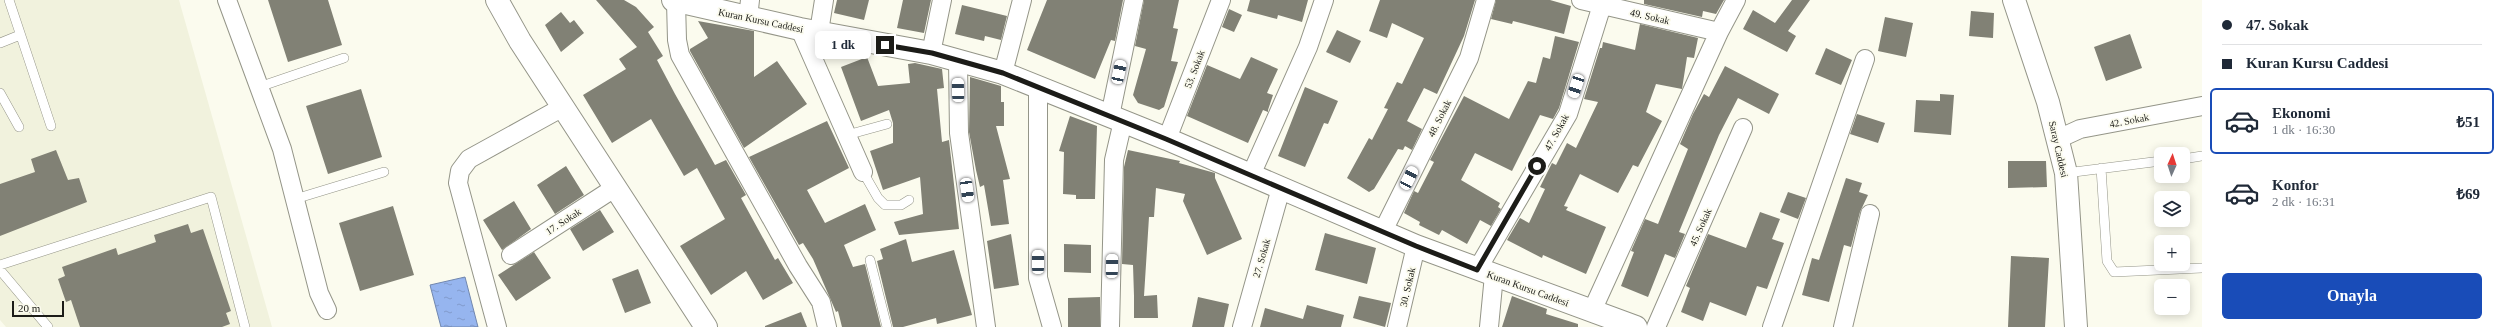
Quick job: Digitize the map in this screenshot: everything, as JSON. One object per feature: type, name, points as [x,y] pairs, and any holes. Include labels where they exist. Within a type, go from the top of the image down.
[{"type":"main road","points":[[497,0],[706,327]]},
{"type":"main road","name":"Saray Caddesi","points":[[2014,0],[2058,139],[2066,173],[2076,327]]},
{"type":"main road","name":"Kuran Kursu Caddesi","points":[[674,1],[749,9],[809,30],[932,53],[1003,73],[1166,139],[1416,246],[1636,327]]},
{"type":"street","points":[[227,0],[282,149],[319,293],[327,310]]},
{"type":"street","points":[[824,0],[809,30],[847,136],[863,172]]},
{"type":"street","points":[[932,53],[942,0]]},
{"type":"street","points":[[1003,73],[1022,0]]},
{"type":"street","points":[[1110,327],[1116,119],[1134,0]]},
{"type":"street","name":"53. Sokak","points":[[1166,139],[1221,0]]},
{"type":"street","points":[[1251,175],[1308,47],[1324,0]]},
{"type":"street","name":"48. Sokak","points":[[1383,231],[1469,58],[1486,0]]},
{"type":"street","name":"49. Sokak","points":[[1581,0],[1719,32]]},
{"type":"street","points":[[1592,311],[1719,32],[1736,0]]},
{"type":"street","points":[[674,1],[677,40],[680,54],[798,266],[821,302],[827,327]]},
{"type":"street","name":"47. Sokak","points":[[1486,272],[1568,114],[1602,5]]},
{"type":"street","points":[[1772,327],[1864,59]]},
{"type":"street","points":[[958,61],[959,134],[986,327]]},
{"type":"street","points":[[1038,87],[1038,278],[1052,327]]},
{"type":"street","name":"42. Sokak","points":[[2058,139],[2080,129],[2202,106]]},
{"type":"street","points":[[497,327],[458,183],[460,171],[469,159],[564,107]]},
{"type":"street","name":"45. Sokak","points":[[1656,327],[1744,128]]},
{"type":"street","name":"17. Sokak","points":[[510,255],[616,187]]},
{"type":"street","name":"27. Sokak","points":[[1242,327],[1280,188]]},
{"type":"street","points":[[1843,327],[1870,214]]},
{"type":"street","name":"30. Sokak","points":[[1397,327],[1416,246]]},
{"type":"street","points":[[1486,272],[1489,327]]},
{"type":"lane","points":[[9,0],[51,126]]},
{"type":"lane","points":[[0,43],[20,35]]},
{"type":"lane","points":[[259,87],[344,58]]},
{"type":"lane","points":[[0,93],[19,127]]},
{"type":"lane","points":[[847,136],[887,124]]},
{"type":"lane","points":[[2190,158],[2202,156]]},
{"type":"lane","points":[[2066,173],[2154,162]]},
{"type":"lane","points":[[2101,168],[2107,261],[2114,272],[2202,268]]},
{"type":"lane","points":[[295,199],[384,172]]},
{"type":"lane","points":[[863,172],[878,198],[885,205],[901,205],[909,200]]},
{"type":"lane","points":[[0,265],[211,197],[245,327]]},
{"type":"lane","points":[[870,260],[887,327]]},
{"type":"lane","points":[[0,270],[48,327]]},
{"type":"shaded area","points":[[0,0],[179,0],[272,327],[6,327],[0,320]]},
{"type":"water","points":[[465,277],[478,327],[441,327],[430,285]]},
{"type":"building","points":[[268,0],[328,0],[342,45],[288,62]]},
{"type":"building","points":[[596,0],[624,0],[636,7],[654,27],[648,32],[663,56],[657,60],[675,94],[715,165],[726,160],[746,195],[741,198],[775,260],[778,258],[793,283],[763,300],[746,271],[711,295],[680,246],[725,219],[697,168],[684,176],[651,119],[612,143],[583,95],[626,69],[619,59],[637,47]]},
{"type":"building","points":[[837,0],[869,0],[864,20],[834,13]]},
{"type":"building","points":[[903,0],[931,0],[924,33],[897,28]]},
{"type":"building","points":[[1047,0],[1123,0],[1115,41],[1111,40],[1095,79],[1027,50]]},
{"type":"building","points":[[1144,0],[1179,0],[1173,28],[1178,29],[1171,61],[1178,62],[1164,107],[1159,110],[1138,103],[1133,95],[1146,49],[1135,46]]},
{"type":"building","points":[[1250,0],[1308,0],[1302,22],[1278,15],[1277,19],[1247,11]]},
{"type":"building","points":[[1380,0],[1475,0],[1464,36],[1437,94],[1424,88],[1407,121],[1422,129],[1412,150],[1405,146],[1403,150],[1398,149],[1374,189],[1369,192],[1347,178],[1369,138],[1372,140],[1388,109],[1384,108],[1397,82],[1402,84],[1424,38],[1392,23],[1387,38],[1369,31]]},
{"type":"building","points":[[1496,0],[1550,0],[1571,6],[1564,34],[1513,21],[1512,24],[1491,19]]},
{"type":"building","points":[[1644,0],[1724,0],[1716,14],[1703,11],[1702,17],[1644,4]]},
{"type":"building","points":[[1792,0],[1810,0],[1788,31],[1796,36],[1787,52],[1743,29],[1753,10],[1775,23]]},
{"type":"building","points":[[962,5],[1007,16],[1001,40],[985,36],[984,41],[955,34]]},
{"type":"building","points":[[1229,9],[1242,15],[1234,32],[1222,27]]},
{"type":"building","points":[[1971,11],[1994,13],[1993,38],[1969,36]]},
{"type":"building","points":[[561,12],[570,23],[574,20],[584,33],[561,52],[545,25]]},
{"type":"building","points":[[1885,17],[1913,23],[1906,57],[1878,51]]},
{"type":"building","points":[[698,21],[754,31],[754,77],[777,61],[807,104],[744,148],[690,51],[690,49],[708,38]]},
{"type":"building","points":[[1640,24],[1698,38],[1694,58],[1687,57],[1682,89],[1656,84],[1646,112],[1662,121],[1638,167],[1633,165],[1618,193],[1580,174],[1564,206],[1568,207],[1566,210],[1606,227],[1586,274],[1543,255],[1542,258],[1507,240],[1520,218],[1529,223],[1545,189],[1540,187],[1552,163],[1556,165],[1567,143],[1576,148],[1598,102],[1584,99],[1603,42],[1635,50]]},
{"type":"building","points":[[1337,30],[1361,41],[1350,63],[1326,52]]},
{"type":"building","points":[[2130,34],[2142,68],[2106,81],[2094,47]]},
{"type":"building","points":[[1555,36],[1579,42],[1559,108],[1553,119],[1540,115],[1512,171],[1475,153],[1461,180],[1500,203],[1498,207],[1501,209],[1491,226],[1480,220],[1467,244],[1442,230],[1439,235],[1419,225],[1420,222],[1404,213],[1414,191],[1418,193],[1434,162],[1430,160],[1464,96],[1509,119],[1528,81],[1536,83],[1543,57],[1550,59]]},
{"type":"building","points":[[1826,48],[1852,60],[1841,85],[1815,74]]},
{"type":"building","points":[[867,57],[878,86],[910,83],[908,64],[915,63],[942,69],[944,88],[937,89],[942,142],[949,140],[959,229],[899,235],[894,222],[923,214],[920,177],[883,190],[870,151],[893,143],[893,123],[889,110],[861,121],[841,67]]},
{"type":"building","points":[[1251,57],[1278,69],[1267,93],[1273,95],[1268,112],[1263,110],[1248,143],[1187,116],[1207,65],[1240,79]]},
{"type":"building","points":[[1725,66],[1779,94],[1769,114],[1738,98],[1719,135],[1679,232],[1685,234],[1675,258],[1665,254],[1648,297],[1621,286],[1634,252],[1631,251],[1645,219],[1658,224],[1688,149],[1680,144],[1693,114],[1704,94],[1709,97]]},
{"type":"building","points":[[970,77],[1001,86],[1001,102],[1004,102],[1004,126],[996,126],[1010,179],[1003,180],[1009,224],[991,226],[984,185],[980,187],[969,132]]},
{"type":"building","points":[[1305,87],[1338,101],[1328,124],[1324,123],[1305,167],[1278,156]]},
{"type":"building","points":[[361,89],[382,157],[328,174],[306,106]]},
{"type":"building","points":[[1940,94],[1954,95],[1951,135],[1914,132],[1916,100],[1940,101]]},
{"type":"building","points":[[1857,114],[1885,123],[1878,143],[1850,134]]},
{"type":"building","points":[[1070,116],[1097,126],[1095,199],[1076,199],[1076,195],[1063,194],[1064,152],[1059,151]]},
{"type":"building","points":[[827,121],[849,168],[807,190],[825,223],[865,204],[876,230],[844,245],[853,267],[865,264],[881,327],[842,327],[838,311],[836,312],[813,259],[803,243],[799,245],[749,157]]},
{"type":"building","points":[[56,150],[68,180],[79,178],[87,202],[0,236],[0,184],[35,172],[31,159]]},
{"type":"building","points":[[1128,150],[1180,161],[1179,163],[1215,173],[1215,178],[1242,239],[1207,255],[1183,201],[1185,194],[1156,188],[1154,217],[1149,217],[1144,296],[1157,295],[1158,318],[1134,318],[1133,265],[1122,264],[1124,167]]},
{"type":"building","points":[[2008,161],[2046,161],[2047,187],[2008,188]]},
{"type":"building","points":[[566,166],[584,195],[555,214],[537,185]]},
{"type":"building","points":[[1846,178],[1862,183],[1859,192],[1868,195],[1860,212],[1851,247],[1844,245],[1829,302],[1802,295],[1812,258],[1819,260]]},
{"type":"building","points":[[1788,192],[1806,198],[1798,219],[1780,212]]},
{"type":"building","points":[[514,201],[531,229],[502,250],[483,220]]},
{"type":"building","points":[[393,206],[414,275],[360,291],[339,223]]},
{"type":"building","points":[[600,210],[614,232],[583,251],[570,229]]},
{"type":"building","points":[[1760,212],[1780,219],[1772,239],[1784,243],[1767,289],[1757,286],[1746,316],[1710,302],[1703,321],[1681,312],[1690,288],[1686,286],[1708,234],[1746,248]]},
{"type":"building","points":[[188,224],[191,233],[203,229],[231,311],[226,313],[230,324],[222,327],[80,327],[71,300],[66,302],[58,279],[65,276],[62,267],[116,248],[118,255],[156,242],[154,235]]},
{"type":"building","points":[[1325,233],[1376,248],[1367,284],[1315,270]]},
{"type":"building","points":[[1011,234],[1019,285],[994,289],[987,241]]},
{"type":"building","points":[[906,239],[912,262],[954,250],[972,315],[937,324],[936,318],[903,327],[893,327],[877,261],[883,259],[880,249]]},
{"type":"building","points":[[1064,244],[1091,245],[1091,273],[1064,272]]},
{"type":"building","points":[[534,252],[551,278],[516,301],[498,275]]},
{"type":"building","points":[[2011,256],[2049,258],[2045,327],[2008,327]]},
{"type":"building","points":[[638,269],[651,303],[625,313],[612,279]]},
{"type":"building","points":[[1359,296],[1391,303],[1385,327],[1353,318]]},
{"type":"building","points":[[1512,296],[1547,309],[1546,314],[1578,324],[1578,327],[1502,327]]},
{"type":"building","points":[[1100,297],[1100,327],[1068,327],[1068,298]]},
{"type":"building","points":[[1198,297],[1229,304],[1224,327],[1192,327]]},
{"type":"building","points":[[1307,305],[1344,315],[1341,327],[1260,327],[1265,308],[1303,319]]},
{"type":"building","points":[[801,312],[807,327],[765,327],[765,326]]},
{"type":"route","points":[[885,45],[932,53],[1003,73],[1166,139],[1416,246],[1477,270],[1537,166]]}]
